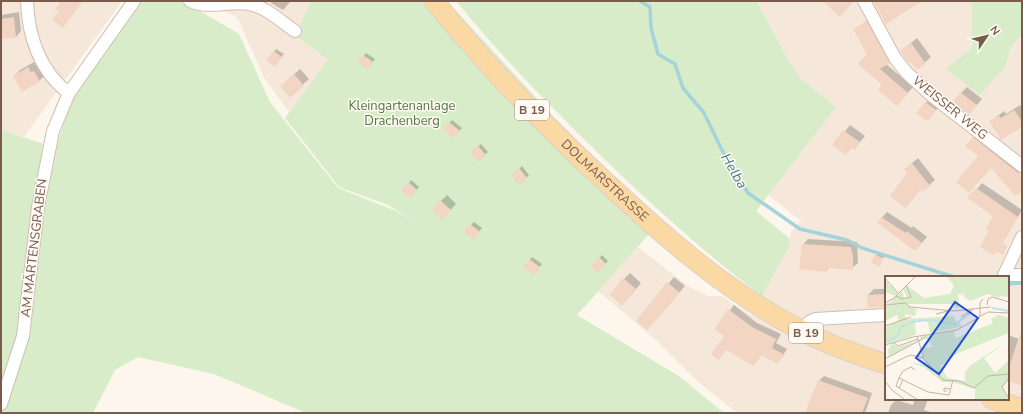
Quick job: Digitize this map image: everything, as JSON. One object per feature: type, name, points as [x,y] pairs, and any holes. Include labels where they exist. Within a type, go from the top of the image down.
[{"type":"main road","name":"DOLMARSTRASSE","points":[[434,1],[476,50],[557,136],[638,213],[692,257],[732,288],[763,309],[801,330],[885,364]]},
{"type":"main road","points":[[995,400],[1022,409]]},
{"type":"street","points":[[27,1],[27,17],[36,49],[52,78],[69,93]]},
{"type":"street","name":"AM MÄRTENSGRABEN","points":[[1,404],[23,336],[38,207],[53,131],[69,93],[134,1]]},
{"type":"street","points":[[190,1],[207,5],[249,4],[262,8],[295,31]]},
{"type":"street","name":"WEISSER WEG","points":[[864,1],[895,58],[906,72],[931,95],[1022,166]]},
{"type":"street","points":[[1022,237],[1004,275],[1022,275]]},
{"type":"street","points":[[801,330],[809,322],[815,320],[885,315]]},
{"type":"shaded area","points":[[1,1],[122,1],[24,137],[1,130]]},
{"type":"shaded area","points":[[204,1],[311,1],[295,35],[329,60],[289,112],[265,79],[237,17]]},
{"type":"shaded area","points":[[757,1],[972,1],[972,48],[980,95],[1005,67],[1011,47],[1022,34],[1022,413],[737,413],[698,382],[656,340],[598,291],[638,247],[688,286],[708,296],[721,296],[751,315],[788,249],[791,233],[801,221],[768,195],[836,107],[801,79],[784,53]]},
{"type":"green space","name":"Kleingartenanlage Drachenberg","points":[[139,1],[183,1],[239,34],[270,102],[338,188],[396,211],[419,224],[388,205],[339,187],[285,118],[328,60],[295,35],[311,1],[425,1],[651,232],[577,315],[679,376],[724,413],[306,413],[214,374],[138,357],[115,370],[93,413],[1,413],[1,130],[56,148],[72,98]]},
{"type":"green space","points":[[442,1],[447,1],[552,115],[625,188],[588,159]]},
{"type":"green space","points":[[456,1],[757,1],[784,53],[801,79],[836,107],[756,211],[790,239],[788,249],[762,296],[719,263],[678,228],[599,154],[525,79]]},
{"type":"green space","points":[[972,1],[1022,1],[1022,34],[1011,47],[1005,67],[980,95],[946,69],[972,48]]},
{"type":"building","points":[[61,1],[83,1],[63,28],[52,20],[59,12],[55,9]]},
{"type":"building","points":[[823,1],[854,1],[840,17]]},
{"type":"building","points":[[873,1],[923,1],[886,24]]},
{"type":"building","points":[[14,17],[16,38],[1,39],[1,19]]},
{"type":"building","points":[[867,21],[890,63],[880,69],[908,93],[897,106],[878,90],[882,85],[858,64],[867,54],[853,29]]},
{"type":"building","points":[[911,43],[926,64],[917,70],[911,62],[909,63],[900,51]]},
{"type":"building","points":[[273,51],[282,57],[275,67],[266,60]]},
{"type":"building","points":[[363,55],[373,62],[367,69],[357,62]]},
{"type":"building","points":[[28,67],[31,72],[34,71],[40,81],[22,92],[13,76]]},
{"type":"building","points":[[294,74],[304,86],[290,98],[280,86]]},
{"type":"building","points":[[960,92],[977,105],[969,115],[953,102]]},
{"type":"building","points":[[925,102],[936,110],[929,120],[925,120],[916,113]]},
{"type":"building","points":[[1014,110],[1022,121],[1022,127],[1001,140],[989,121],[999,116],[1001,118]]},
{"type":"building","points":[[449,122],[460,131],[454,138],[443,129]]},
{"type":"building","points":[[843,130],[860,142],[855,150],[851,147],[846,155],[832,145]]},
{"type":"building","points":[[973,137],[1017,172],[1022,173],[1022,191],[1015,196],[991,168],[969,193],[956,182],[978,156],[965,146]]},
{"type":"building","points":[[478,146],[486,155],[478,162],[470,153]]},
{"type":"building","points":[[912,163],[930,186],[922,192],[920,189],[906,208],[890,196],[907,173],[904,169]]},
{"type":"building","points":[[519,168],[527,178],[519,185],[511,175]]},
{"type":"building","points":[[408,182],[417,190],[410,198],[401,191]]},
{"type":"building","points":[[976,188],[1018,217],[1002,243],[1007,246],[1003,255],[996,251],[994,255],[980,247],[989,230],[986,229],[993,216],[967,198]]},
{"type":"building","points":[[440,200],[451,210],[443,220],[432,210]]},
{"type":"building","points":[[881,217],[906,233],[907,231],[922,243],[917,250],[913,250],[877,222]]},
{"type":"building","points":[[470,224],[480,232],[473,240],[464,232]]},
{"type":"building","points":[[802,244],[851,247],[853,270],[827,268],[826,272],[799,269]]},
{"type":"building","points":[[874,255],[883,258],[880,267],[871,263]]},
{"type":"building","points":[[599,257],[606,264],[598,273],[590,267]]},
{"type":"building","points":[[529,259],[540,267],[534,275],[523,267]]},
{"type":"building","points":[[623,278],[636,289],[622,306],[610,295]]},
{"type":"building","points":[[667,282],[680,293],[647,330],[636,321]]},
{"type":"building","points":[[884,294],[885,307],[868,308],[867,295]]},
{"type":"building","points":[[728,309],[752,327],[776,339],[772,348],[783,354],[778,364],[761,355],[754,366],[726,350],[719,360],[711,354],[724,336],[714,329]]},
{"type":"building","points":[[1020,334],[1022,335],[1022,386],[1009,381],[1009,367]]},
{"type":"building","points":[[818,380],[868,398],[862,413],[805,413]]},
{"type":"waterway","name":"Helba","points":[[640,1],[650,7],[651,28],[658,54],[675,64],[683,88],[704,113],[722,150],[748,193],[800,229],[847,240],[862,248],[951,276]]},
{"type":"waterway","name":"Helba","points":[[1009,284],[1022,283]]}]
